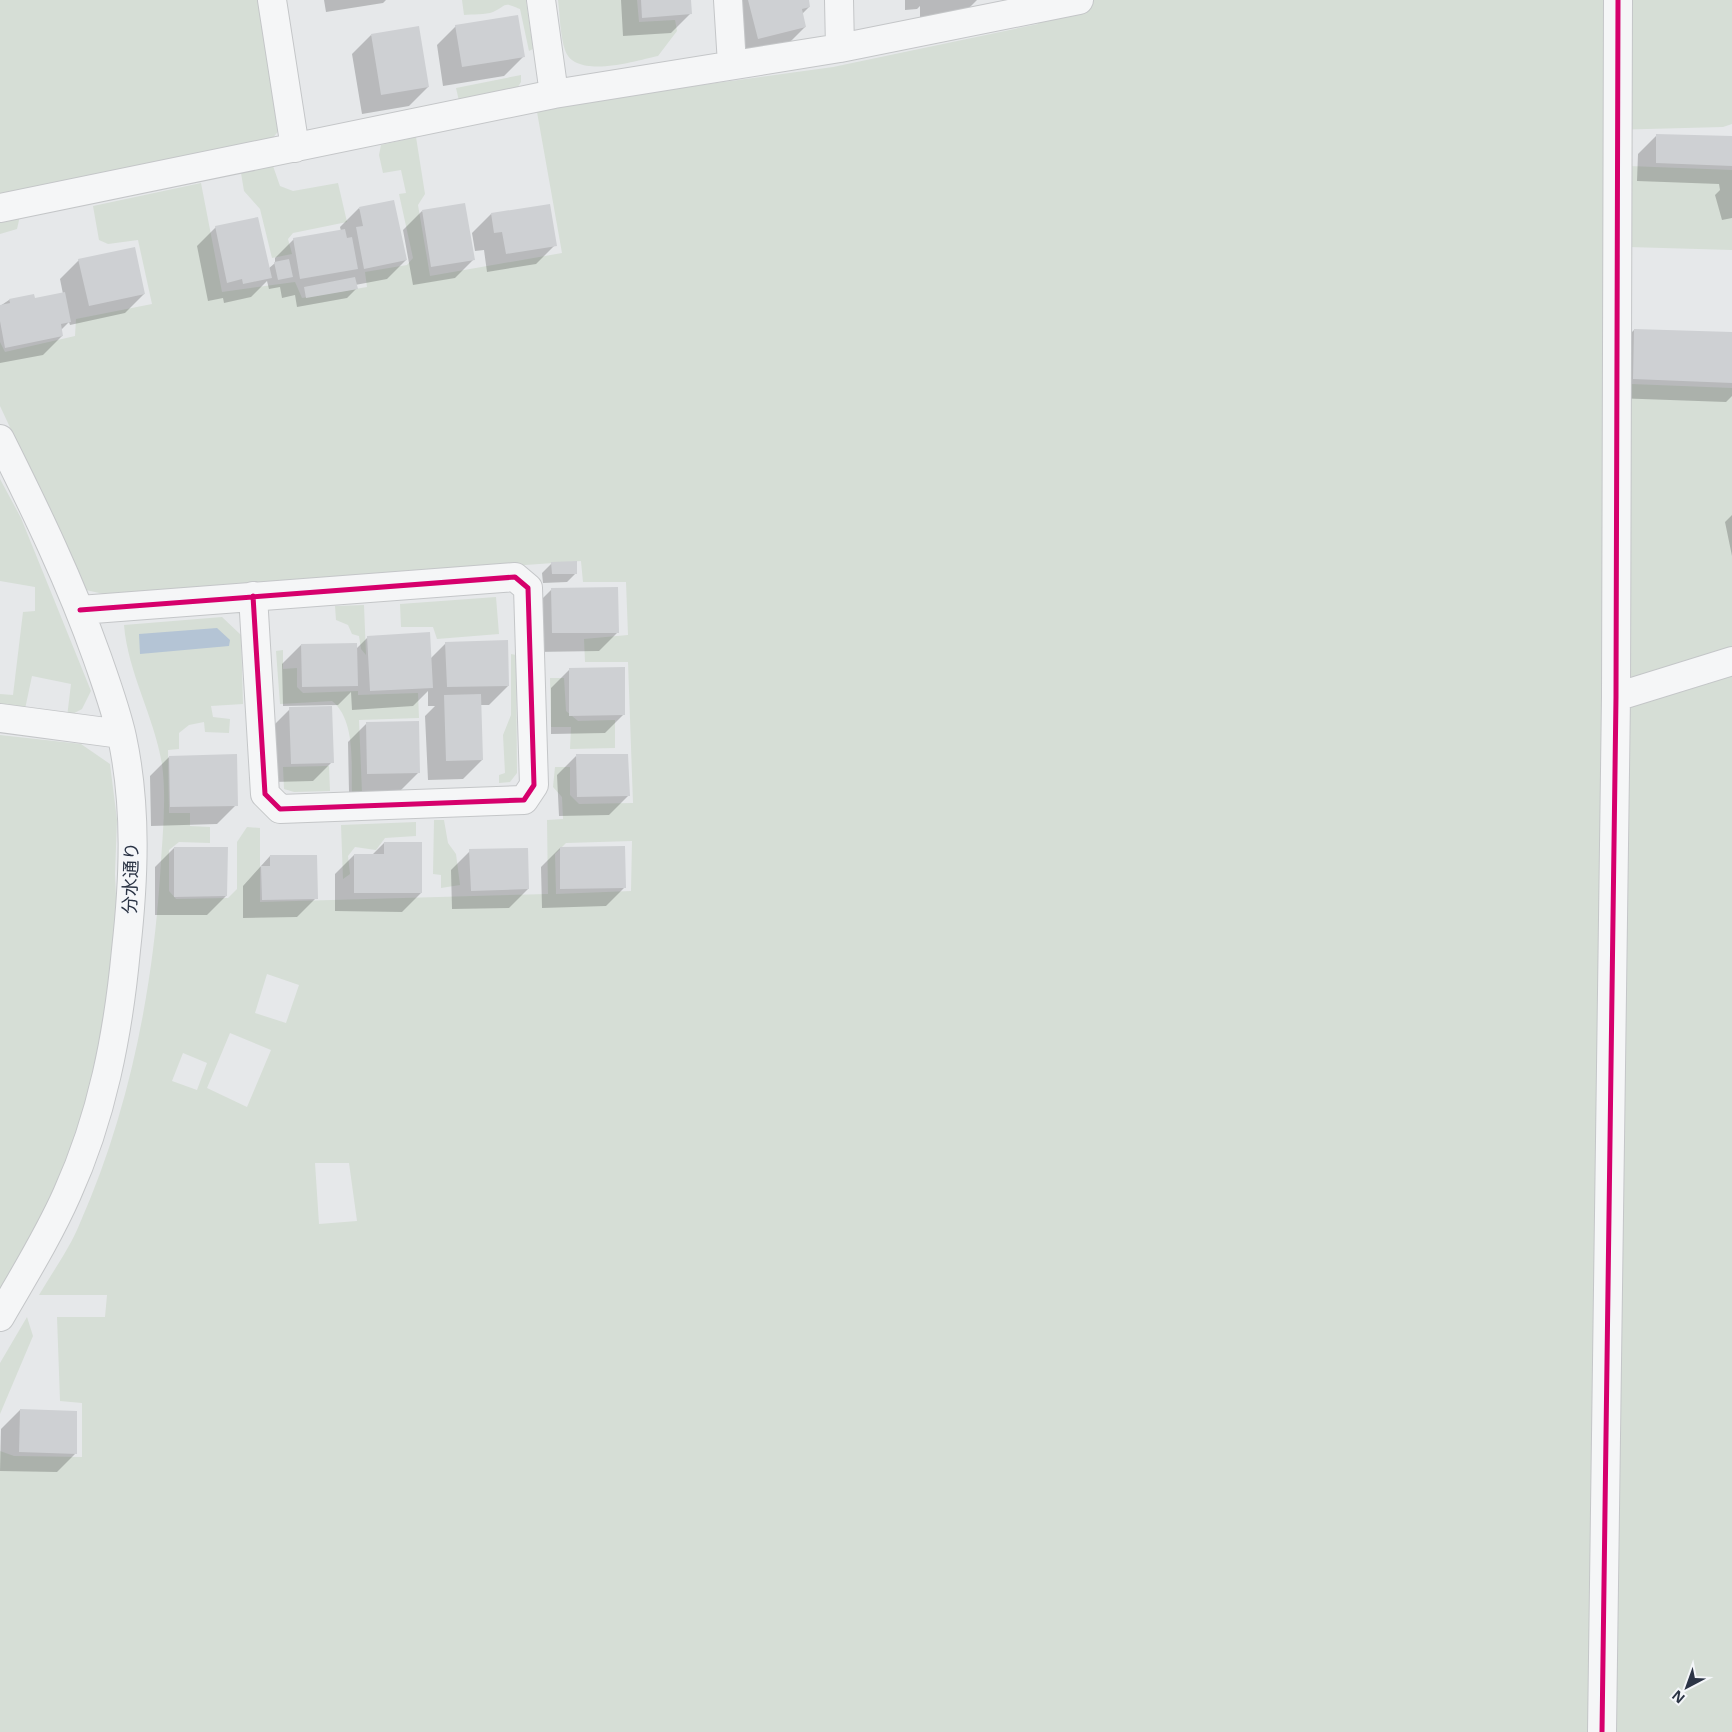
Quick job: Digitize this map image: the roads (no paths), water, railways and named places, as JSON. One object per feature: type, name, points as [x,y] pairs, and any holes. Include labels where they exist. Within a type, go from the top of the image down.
[{"type":"street","points":[[272,0],[295,148]]},
{"type":"street","points":[[541,0],[554,94]]},
{"type":"street","points":[[728,0],[732,64]]},
{"type":"street","points":[[839,0],[840,48]]},
{"type":"street","points":[[0,208],[554,94],[840,48],[1028,5],[1079,0]]},
{"type":"street","points":[[1602,1732],[1616,697],[1618,0]]},
{"type":"street","name":"分水通り","points":[[0,439],[45,529],[80,610],[121,734],[130,780],[133,816],[131,908],[121,1004],[109,1071],[92,1130],[67,1194],[34,1259],[0,1317]]},
{"type":"street","points":[[80,610],[253,596],[516,577],[528,588],[534,785],[524,800],[280,810],[265,794],[253,596]]},
{"type":"street","points":[[1616,697],[1732,661]]},
{"type":"street","points":[[0,718],[121,734]]},
{"type":"water","points":[[217,628],[230,640],[229,646],[140,654],[139,634]]}]
